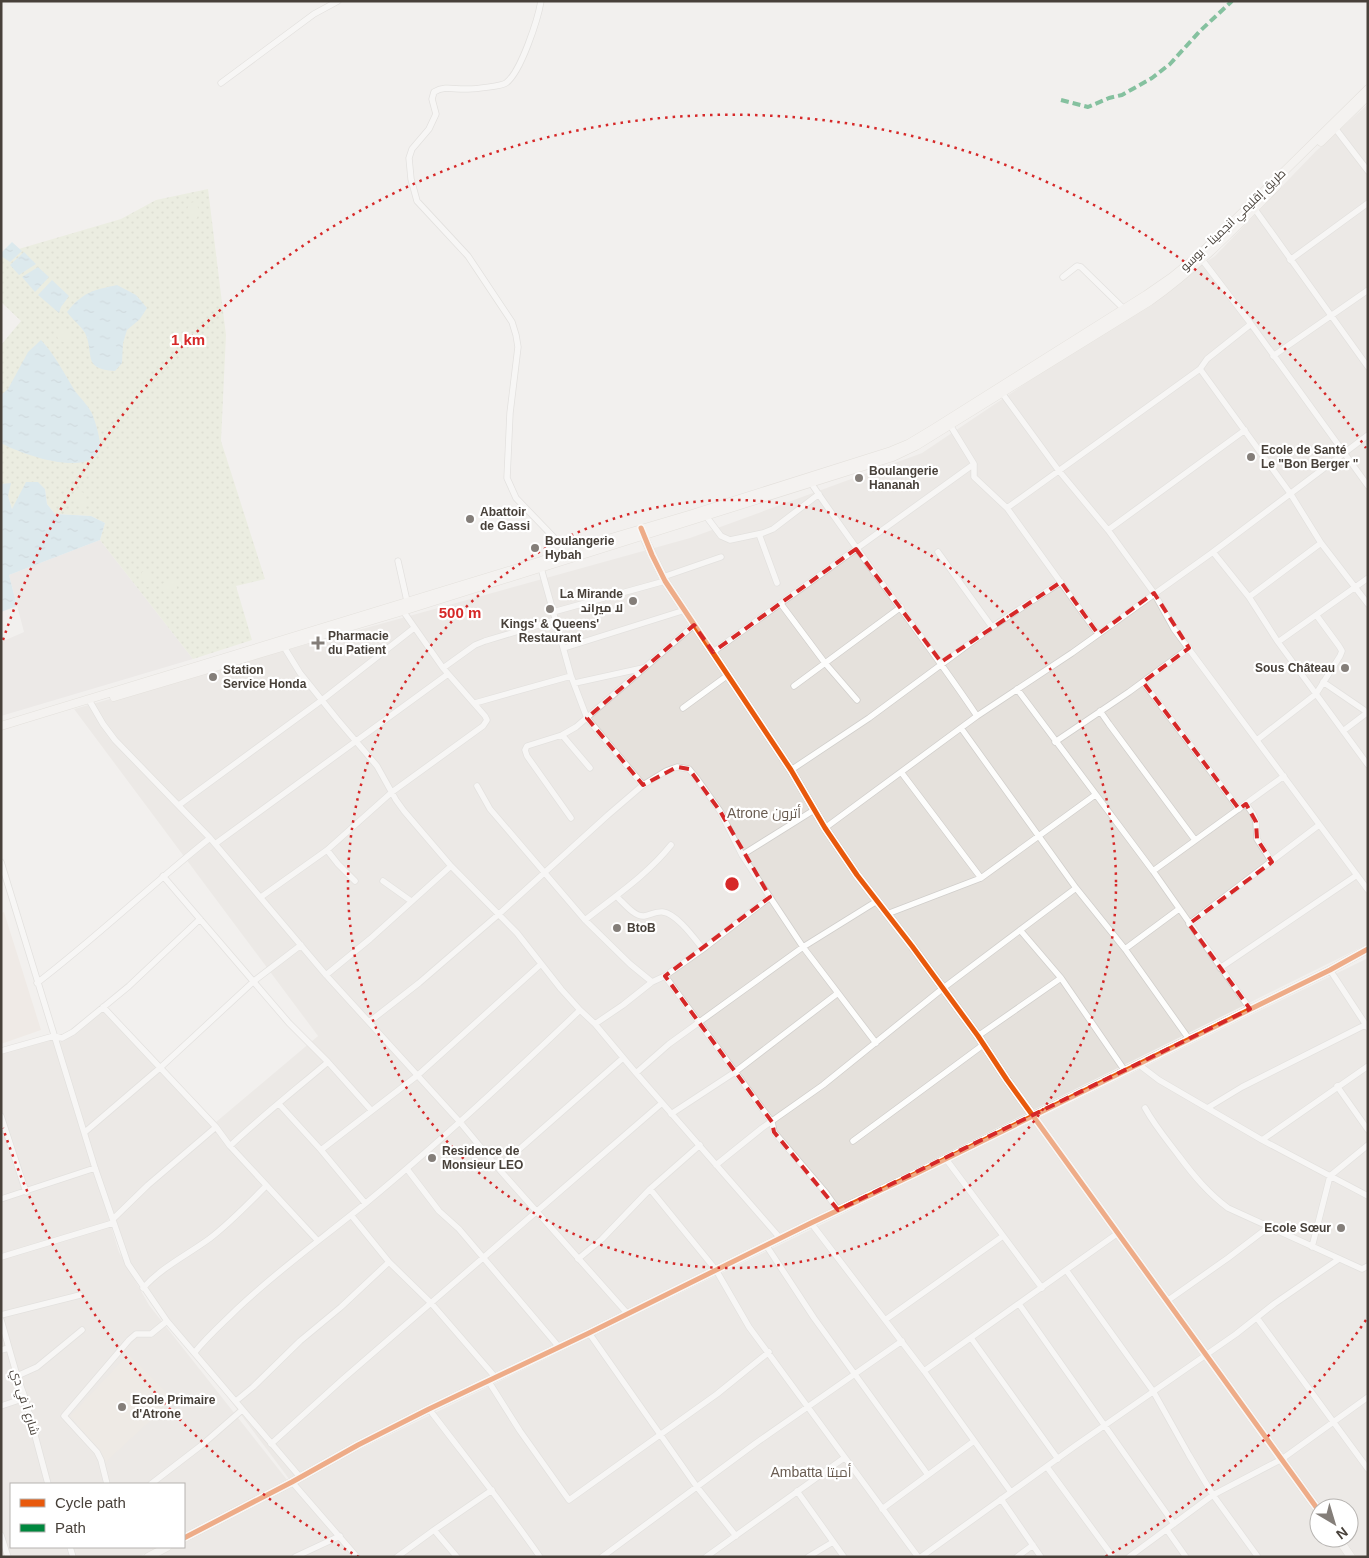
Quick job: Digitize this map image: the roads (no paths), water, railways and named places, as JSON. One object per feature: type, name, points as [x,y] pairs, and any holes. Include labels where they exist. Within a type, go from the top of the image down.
[{"type":"main road","name":"طريق إقليمي انجمينا - بوسو","points":[[1036,368],[1150,301],[1179,280],[1368,89]]},
{"type":"main road","name":"طريق إقليمي انجمينا - بوسو","points":[[1036,368],[1201,257],[1254,208],[1368,96]]},
{"type":"main road","points":[[1,732],[407,601],[542,561],[567,551],[706,516],[904,453],[1002,393],[1036,368]]},
{"type":"main road","points":[[1,726],[284,647],[403,611],[541,568],[708,509],[902,447],[1036,368]]},
{"type":"main road","points":[[642,532],[664,579],[791,770],[825,828],[978,1036],[1204,1355],[1310,1498]]},
{"type":"main road","points":[[185,1537],[429,1409],[493,1380],[780,1238],[946,1159],[1330,970],[1368,949]]},
{"type":"main road","points":[[149,1556],[162,1548]]},
{"type":"street","points":[[222,83],[314,14],[338,1]]},
{"type":"street","points":[[541,1],[534,30],[520,62],[510,79],[500,86],[468,89],[441,88],[434,92],[432,99],[436,114],[429,129],[412,149],[409,158],[411,180],[417,201],[468,256],[512,322],[518,347],[510,413],[507,478],[516,498],[567,551]]},
{"type":"street","points":[[1335,128],[1368,171]]},
{"type":"street","points":[[1290,260],[1368,203]]},
{"type":"street","points":[[1254,208],[1368,367]]},
{"type":"street","points":[[1201,257],[1368,486]]},
{"type":"street","points":[[1063,277],[1077,266],[1081,267],[1124,309]]},
{"type":"street","points":[[1273,356],[1368,290]]},
{"type":"street","points":[[1007,508],[1200,369],[1207,359],[1251,324]]},
{"type":"street","points":[[1200,369],[1290,493],[1321,543],[1368,604]]},
{"type":"street","points":[[1002,393],[1059,471],[1108,530],[1154,593],[1169,622],[1368,890]]},
{"type":"street","points":[[950,425],[974,464],[974,477],[1007,508],[1098,634]]},
{"type":"street","points":[[1108,530],[1245,430]]},
{"type":"street","points":[[825,828],[961,728],[1213,552],[1368,434]]},
{"type":"street","points":[[713,652],[974,464]]},
{"type":"street","points":[[811,483],[856,549],[901,607],[978,716]]},
{"type":"street","points":[[706,516],[721,536],[730,540],[759,534],[780,524],[819,494]]},
{"type":"street","points":[[759,534],[777,583]]},
{"type":"street","points":[[1249,597],[1321,543]]},
{"type":"street","points":[[938,552],[992,626]]},
{"type":"street","points":[[1213,552],[1249,597],[1278,642],[1368,764]]},
{"type":"street","points":[[553,612],[664,579],[721,557]]},
{"type":"street","points":[[398,561],[407,601]]},
{"type":"street","points":[[541,568],[571,676],[586,718],[643,785]]},
{"type":"street","points":[[1278,642],[1368,580]]},
{"type":"street","points":[[791,770],[868,718],[992,626],[1061,582]]},
{"type":"street","points":[[1278,642],[1356,588]]},
{"type":"street","points":[[781,604],[825,663],[857,700]]},
{"type":"street","points":[[794,686],[901,607]]},
{"type":"street","points":[[564,648],[686,610]]},
{"type":"street","points":[[261,898],[328,850],[392,792],[483,726],[487,720],[475,703],[443,668],[403,611]]},
{"type":"street","points":[[1257,740],[1316,694],[1342,652],[1317,616]]},
{"type":"street","points":[[443,668],[475,645],[555,620]]},
{"type":"street","points":[[571,818],[524,750],[527,746],[562,735],[576,727],[694,625]]},
{"type":"street","points":[[179,805],[322,700],[414,628]]},
{"type":"street","points":[[284,647],[300,673],[378,766],[404,811],[451,866],[517,933],[540,965],[595,1024],[780,1238]]},
{"type":"street","points":[[1055,742],[1189,648]]},
{"type":"street","points":[[574,683],[645,668]]},
{"type":"street","points":[[215,844],[448,674]]},
{"type":"street","points":[[683,708],[728,675]]},
{"type":"street","points":[[475,703],[571,676]]},
{"type":"street","points":[[1143,682],[1239,809]]},
{"type":"street","points":[[1323,682],[1366,711],[1343,731]]},
{"type":"street","points":[[1016,689],[1153,871],[1250,1009]]},
{"type":"street","points":[[90,702],[115,740],[210,838],[326,975],[459,1121],[498,1168],[627,1313]]},
{"type":"street","points":[[1100,711],[1195,840]]},
{"type":"street","points":[[961,728],[1076,888],[1125,950],[1189,1039]]},
{"type":"street","points":[[562,735],[590,768]]},
{"type":"street","points":[[369,1022],[419,983],[499,914],[643,785],[677,766],[689,769],[720,811],[742,855],[804,947],[876,1043]]},
{"type":"street","points":[[901,772],[981,878]]},
{"type":"street","points":[[1153,871],[1284,776]]},
{"type":"street","points":[[477,786],[490,809],[585,920],[630,964],[652,982]]},
{"type":"street","points":[[887,914],[981,878],[1094,795]]},
{"type":"street","points":[[1246,804],[1256,822],[1256,839],[1272,862]]},
{"type":"street","points":[[742,855],[814,810]]},
{"type":"street","points":[[1189,924],[1319,826]]},
{"type":"street","points":[[37,983],[75,954],[163,876],[210,838]]},
{"type":"street","points":[[585,920],[645,873],[671,845]]},
{"type":"street","points":[[328,850],[338,864],[355,881]]},
{"type":"street","points":[[1,862],[95,1168],[128,1264],[167,1321],[300,1477]]},
{"type":"street","points":[[326,975],[370,939],[451,866]]},
{"type":"street","points":[[1220,968],[1357,875]]},
{"type":"street","points":[[163,876],[289,1023],[328,1062],[371,1110]]},
{"type":"street","points":[[383,882],[411,901]]},
{"type":"street","points":[[716,1166],[762,1128],[823,1085],[942,989],[1076,888]]},
{"type":"street","points":[[616,896],[637,915],[643,916],[662,911],[669,914],[677,919],[703,949]]},
{"type":"street","points":[[595,1024],[652,982],[703,949],[770,896]]},
{"type":"street","points":[[636,1073],[669,1044],[804,947],[877,901]]},
{"type":"street","points":[[1125,950],[1179,909]]},
{"type":"street","points":[[1,1051],[54,1036],[62,1038],[73,1032],[129,986],[200,919]]},
{"type":"street","points":[[1020,930],[1061,978],[1124,1071]]},
{"type":"street","points":[[84,1132],[161,1067],[254,981],[301,945]]},
{"type":"street","points":[[321,1150],[418,1075],[540,965]]},
{"type":"street","points":[[1208,1107],[1242,1087],[1367,1026],[1330,970]]},
{"type":"street","points":[[664,976],[700,1022],[772,1122],[774,1132],[826,1193],[838,1210]]},
{"type":"street","points":[[978,1036],[1061,978]]},
{"type":"street","points":[[672,1114],[735,1072],[838,993]]},
{"type":"street","points":[[102,1007],[161,1067],[216,1127],[230,1146],[266,1186],[318,1241]]},
{"type":"street","points":[[195,1352],[254,1293],[407,1169],[494,1092],[580,1010]]},
{"type":"street","points":[[853,1141],[983,1045]]},
{"type":"street","points":[[498,1168],[623,1058]]},
{"type":"street","points":[[230,1146],[266,1112],[279,1104],[328,1062]]},
{"type":"street","points":[[1138,1064],[1159,1080],[1262,1140],[1368,1196]]},
{"type":"street","points":[[1262,1140],[1368,1066]]},
{"type":"street","points":[[1337,1086],[1368,1130]]},
{"type":"street","points":[[271,1444],[662,1103]]},
{"type":"street","points":[[279,1104],[321,1150],[365,1204]]},
{"type":"street","points":[[1145,1108],[1161,1133],[1201,1185],[1228,1208],[1362,1269],[1368,1266]]},
{"type":"street","points":[[1,1116],[26,1192]]},
{"type":"street","points":[[1,1257],[113,1221],[148,1186],[216,1127]]},
{"type":"street","points":[[578,1259],[602,1238],[650,1189],[700,1145]]},
{"type":"street","points":[[1312,1247],[1330,1176],[1368,1145]]},
{"type":"street","points":[[946,1159],[1042,1288]]},
{"type":"street","points":[[1,1199],[95,1168]]},
{"type":"street","points":[[407,1169],[439,1211],[459,1229],[559,1347]]},
{"type":"street","points":[[144,1288],[176,1260],[223,1228],[266,1186]]},
{"type":"street","points":[[650,1189],[716,1270],[749,1326],[844,1458],[919,1557],[1339,1259]]},
{"type":"street","points":[[351,1214],[389,1262],[431,1303],[493,1380],[520,1431],[569,1500],[717,1394],[769,1352]]},
{"type":"street","points":[[811,1223],[902,1341],[1011,1492]]},
{"type":"street","points":[[1167,1301],[1270,1226]]},
{"type":"street","points":[[924,1371],[1118,1233]]},
{"type":"street","points":[[885,1320],[1004,1236]]},
{"type":"street","points":[[766,1245],[814,1318],[928,1475]]},
{"type":"street","points":[[236,1401],[389,1262]]},
{"type":"street","points":[[1066,1270],[1153,1391],[1214,1495],[1258,1557]]},
{"type":"street","points":[[1,1316],[80,1296]]},
{"type":"street","points":[[1019,1304],[1174,1524]]},
{"type":"street","points":[[1257,1318],[1367,1468]]},
{"type":"street","name":"شارع آ في دي","points":[[1,1320],[25,1398],[48,1483]]},
{"type":"street","points":[[107,1483],[97,1452],[64,1416],[129,1340],[136,1334],[151,1334],[167,1321]]},
{"type":"street","points":[[17,1376],[37,1367],[82,1330]]},
{"type":"street","points":[[590,1333],[697,1487],[736,1536]]},
{"type":"street","points":[[971,1338],[1058,1459]]},
{"type":"street","points":[[602,1557],[612,1554],[756,1443],[902,1341]]},
{"type":"street","points":[[1,1350],[9,1348]]},
{"type":"street","points":[[1129,1557],[1214,1495],[1282,1459],[1368,1397]]},
{"type":"street","points":[[1,1406],[25,1398]]},
{"type":"street","points":[[429,1409],[476,1472],[492,1490],[540,1557]]},
{"type":"street","points":[[152,1483],[203,1444],[242,1410]]},
{"type":"street","points":[[882,1509],[974,1441]]},
{"type":"street","points":[[706,1557],[844,1458]]},
{"type":"street","points":[[1048,1467],[1113,1557]]},
{"type":"street","points":[[292,1482],[357,1557]]},
{"type":"street","points":[[397,1557],[492,1490]]},
{"type":"street","points":[[797,1491],[844,1557]]},
{"type":"street","points":[[1001,1499],[1041,1557]]},
{"type":"street","points":[[434,1530],[457,1557]]},
{"type":"street","points":[[1167,1530],[1186,1557]]},
{"type":"street","points":[[1,1535],[8,1557]]},
{"type":"street","points":[[295,1557],[340,1536]]},
{"type":"street","points":[[808,1557],[833,1542]]},
{"type":"street","points":[[1017,1557],[1033,1545]]},
{"type":"water","points":[[12,242],[22,251],[10,262],[1,256],[1,253]]},
{"type":"water","points":[[24,252],[36,264],[19,275],[10,265]]},
{"type":"water","points":[[38,267],[49,277],[35,292],[22,277]]},
{"type":"water","points":[[52,280],[69,296],[59,313],[38,295]]},
{"type":"water","points":[[117,285],[136,295],[147,308],[140,319],[127,330],[123,343],[122,363],[115,371],[104,370],[93,364],[85,333],[67,312],[78,300],[89,293]]},
{"type":"water","points":[[41,340],[55,358],[75,391],[90,409],[94,419],[100,446],[93,458],[84,462],[73,463],[47,460],[21,452],[1,443],[1,395],[8,389],[28,352]]},
{"type":"water","points":[[26,482],[38,482],[45,489],[47,504],[55,514],[91,516],[105,523],[100,540],[9,575],[17,606],[1,612],[1,484],[11,483],[8,496],[12,509]]},
{"type":"place","name":"Ecole de Santé Le \"Bon Berger \"","points":[[1251,457]]},
{"type":"place","name":"Boulangerie Hananah","points":[[859,478]]},
{"type":"place","name":"Abattoir de Gassi","points":[[470,519]]},
{"type":"place","name":"Boulangerie Hybah","points":[[535,548]]},
{"type":"place","name":"La Mirande لا ميراند","points":[[633,601]]},
{"type":"place","name":"Kings' & Queens' Restaurant","points":[[550,609]]},
{"type":"place","name":"Pharmacie du Patient","points":[[318,643]]},
{"type":"place","name":"Sous Château","points":[[1345,668]]},
{"type":"place","name":"Station Service Honda","points":[[213,677]]},
{"type":"place","name":"BtoB","points":[[617,928]]},
{"type":"place","name":"Residence de Monsieur LEO","points":[[432,1158]]},
{"type":"place","name":"Ecole Sœur","points":[[1341,1228]]},
{"type":"place","name":"Ecole Primaire d'Atrone","points":[[122,1407]]},
{"type":"district","name":"Atrone أترون","points":[[764,813]]},
{"type":"district","name":"Ambatta أمبتا","points":[[811,1472]]}]
